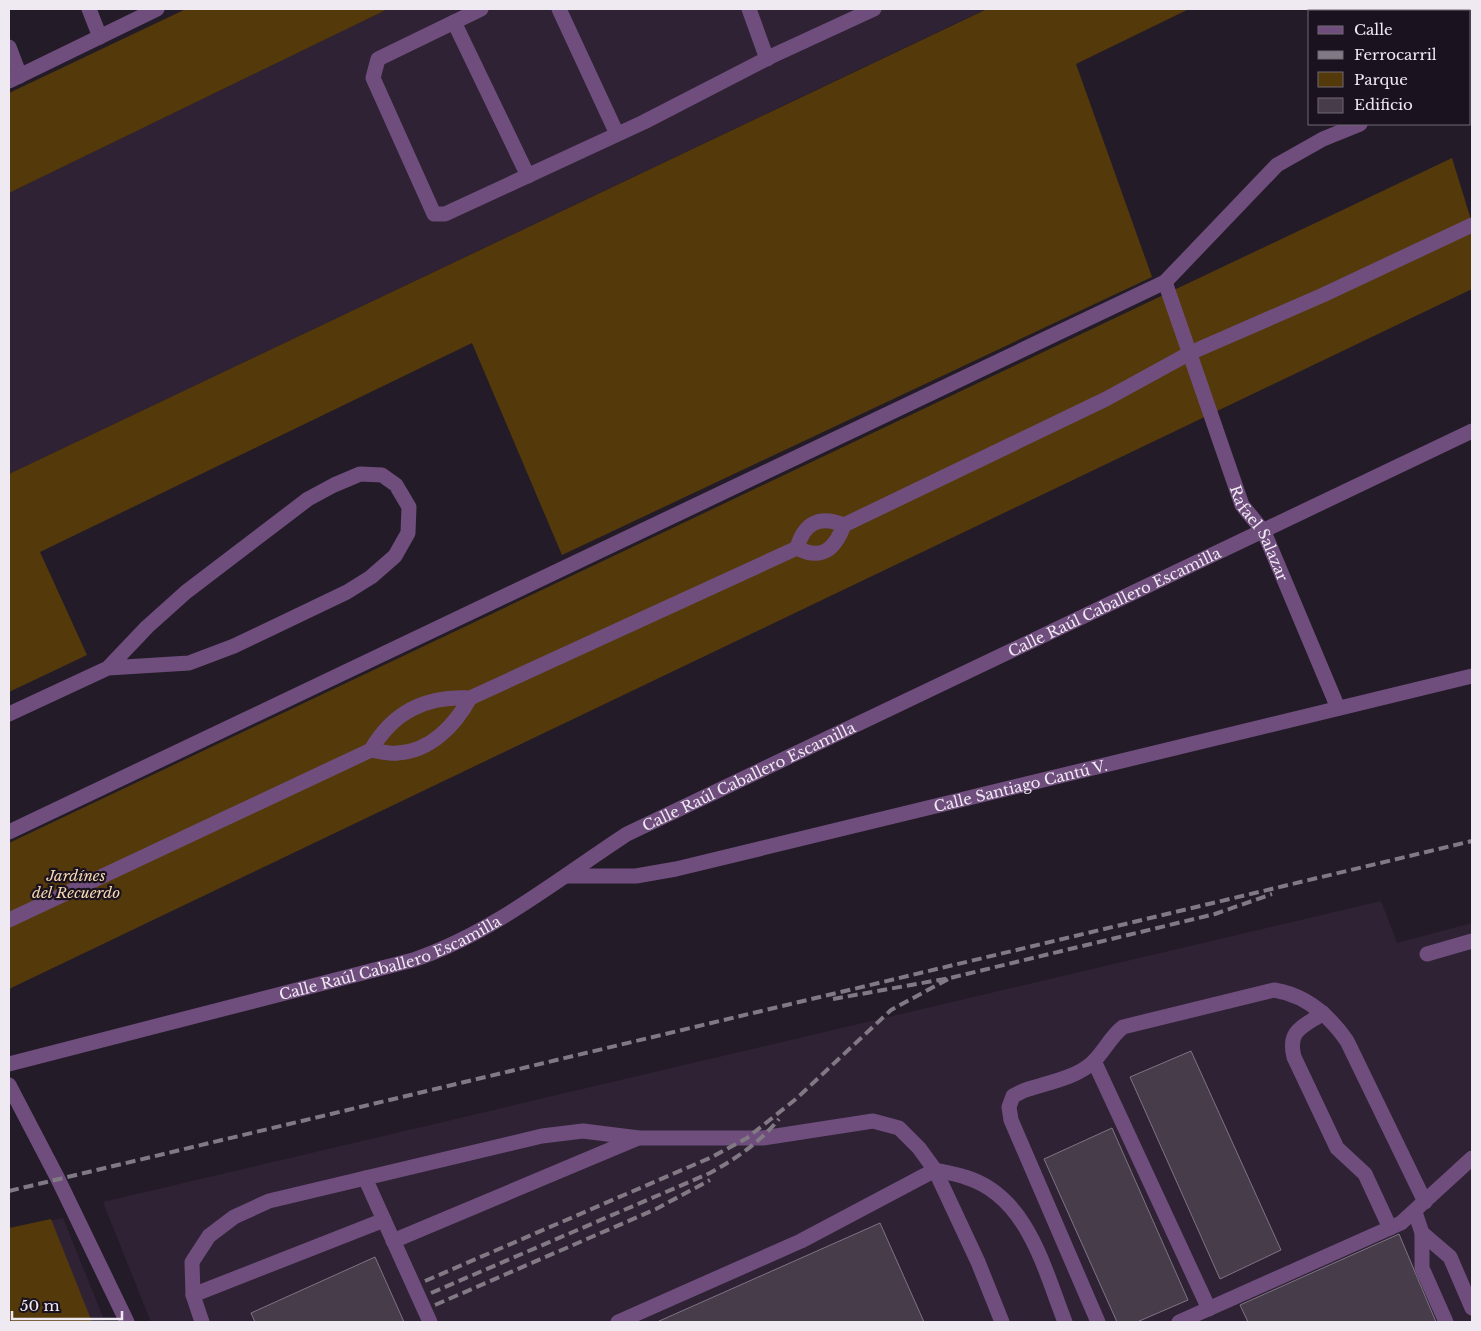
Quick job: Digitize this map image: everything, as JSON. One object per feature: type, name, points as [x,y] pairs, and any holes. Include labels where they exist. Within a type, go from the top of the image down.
[{"type":"street","points":[[88,9],[100,37]]},
{"type":"street","points":[[9,47],[14,78],[158,9]]},
{"type":"street","points":[[482,9],[378,59],[373,78],[434,214],[446,214],[528,176],[617,134],[855,13],[874,9]]},
{"type":"street","points":[[559,9],[617,134]]},
{"type":"street","points":[[749,9],[767,59]]},
{"type":"street","points":[[454,22],[528,176]]},
{"type":"street","points":[[9,832],[1165,282],[1277,165],[1316,143],[1358,125]]},
{"type":"street","points":[[797,548],[806,553],[826,552],[836,544],[844,525],[1106,399],[1190,353],[1323,295],[1472,225]]},
{"type":"street","name":"Rafael Salazar","points":[[1165,282],[1242,505],[1264,532],[1338,708]]},
{"type":"street","name":"Calle Raúl Caballero Escamilla","points":[[9,1064],[422,957],[467,937],[566,876],[626,834],[1264,532],[1472,431]]},
{"type":"street","points":[[9,714],[108,668],[189,663],[234,646],[347,592],[371,577],[396,556],[408,533],[409,507],[396,485],[382,475],[360,474],[334,484],[308,498],[186,592],[147,627],[108,668]]},
{"type":"street","points":[[9,920],[371,750],[382,732],[396,717],[436,700],[452,697],[470,698],[797,548],[804,532],[811,524],[821,520],[832,520],[844,525]]},
{"type":"street","name":"Calle Santiago Cantú V.","points":[[566,876],[636,876],[676,869],[1472,676]]},
{"type":"street","points":[[371,750],[397,754],[412,750],[429,742],[447,731],[459,717],[470,698]]},
{"type":"street","points":[[1427,954],[1472,942]]},
{"type":"street","points":[[1098,1322],[1026,1159],[1011,1120],[1008,1107],[1013,1096],[1084,1069],[1094,1061],[1113,1035],[1123,1027],[1274,990],[1292,993],[1323,1013],[1336,1025],[1347,1041],[1420,1207],[1422,1268],[1446,1322]]},
{"type":"street","points":[[1323,1013],[1294,1033],[1290,1044],[1294,1057],[1337,1148],[1365,1174],[1390,1228]]},
{"type":"street","points":[[1094,1061],[1209,1309]]},
{"type":"street","points":[[9,1085],[58,1179],[127,1322]]},
{"type":"street","points":[[202,1322],[193,1295],[192,1262],[209,1236],[234,1217],[269,1201],[542,1136],[583,1131],[639,1138],[763,1138],[873,1121],[899,1128],[919,1148],[935,1170],[978,1262],[1002,1322]]},
{"type":"street","points":[[394,1241],[639,1138]]},
{"type":"street","points":[[1179,1322],[1390,1228],[1420,1207],[1472,1158]]},
{"type":"street","points":[[618,1322],[801,1241],[935,1170],[967,1177],[989,1188],[1020,1215],[1065,1322]]},
{"type":"street","points":[[365,1178],[430,1322]]},
{"type":"street","points":[[193,1295],[384,1220]]},
{"type":"street","points":[[1422,1233],[1450,1257],[1472,1308]]},
{"type":"shaded area","points":[[388,9],[986,9],[9,474],[9,193]]},
{"type":"shaded area","points":[[1381,901],[1397,943],[1472,923],[1472,1322],[151,1322],[103,1202]]},
{"type":"shaded area","points":[[63,1218],[105,1322],[9,1322],[9,1230]]},
{"type":"green space","points":[[186,9],[388,9],[9,193],[9,93]]},
{"type":"green space","points":[[987,9],[1189,9],[1076,64],[1152,277],[562,555],[472,343],[40,552],[87,655],[9,692],[9,474]]},
{"type":"green space","name":"Jardínes del Recuerdo","points":[[1452,158],[1472,223],[1472,289],[9,989],[9,843]]},
{"type":"green space","points":[[51,1219],[92,1322],[9,1322],[9,1228]]},
{"type":"building","points":[[1191,1051],[1281,1250],[1220,1279],[1130,1077]]},
{"type":"building","points":[[1112,1128],[1188,1300],[1137,1322],[1117,1322],[1044,1159]]},
{"type":"building","points":[[880,1223],[924,1322],[657,1322]]},
{"type":"building","points":[[1399,1234],[1436,1322],[1248,1322],[1240,1305]]},
{"type":"building","points":[[375,1257],[404,1322],[255,1322],[251,1313]]},
{"type":"railway","points":[[9,1191],[1472,841]]},
{"type":"railway","points":[[833,999],[950,978],[1215,914],[1272,894]]},
{"type":"railway","points":[[425,1281],[712,1157],[747,1138],[796,1099],[891,1010],[950,978]]},
{"type":"railway","points":[[431,1293],[710,1173],[747,1149],[779,1119]]},
{"type":"railway","points":[[435,1305],[656,1209],[710,1180]]}]
